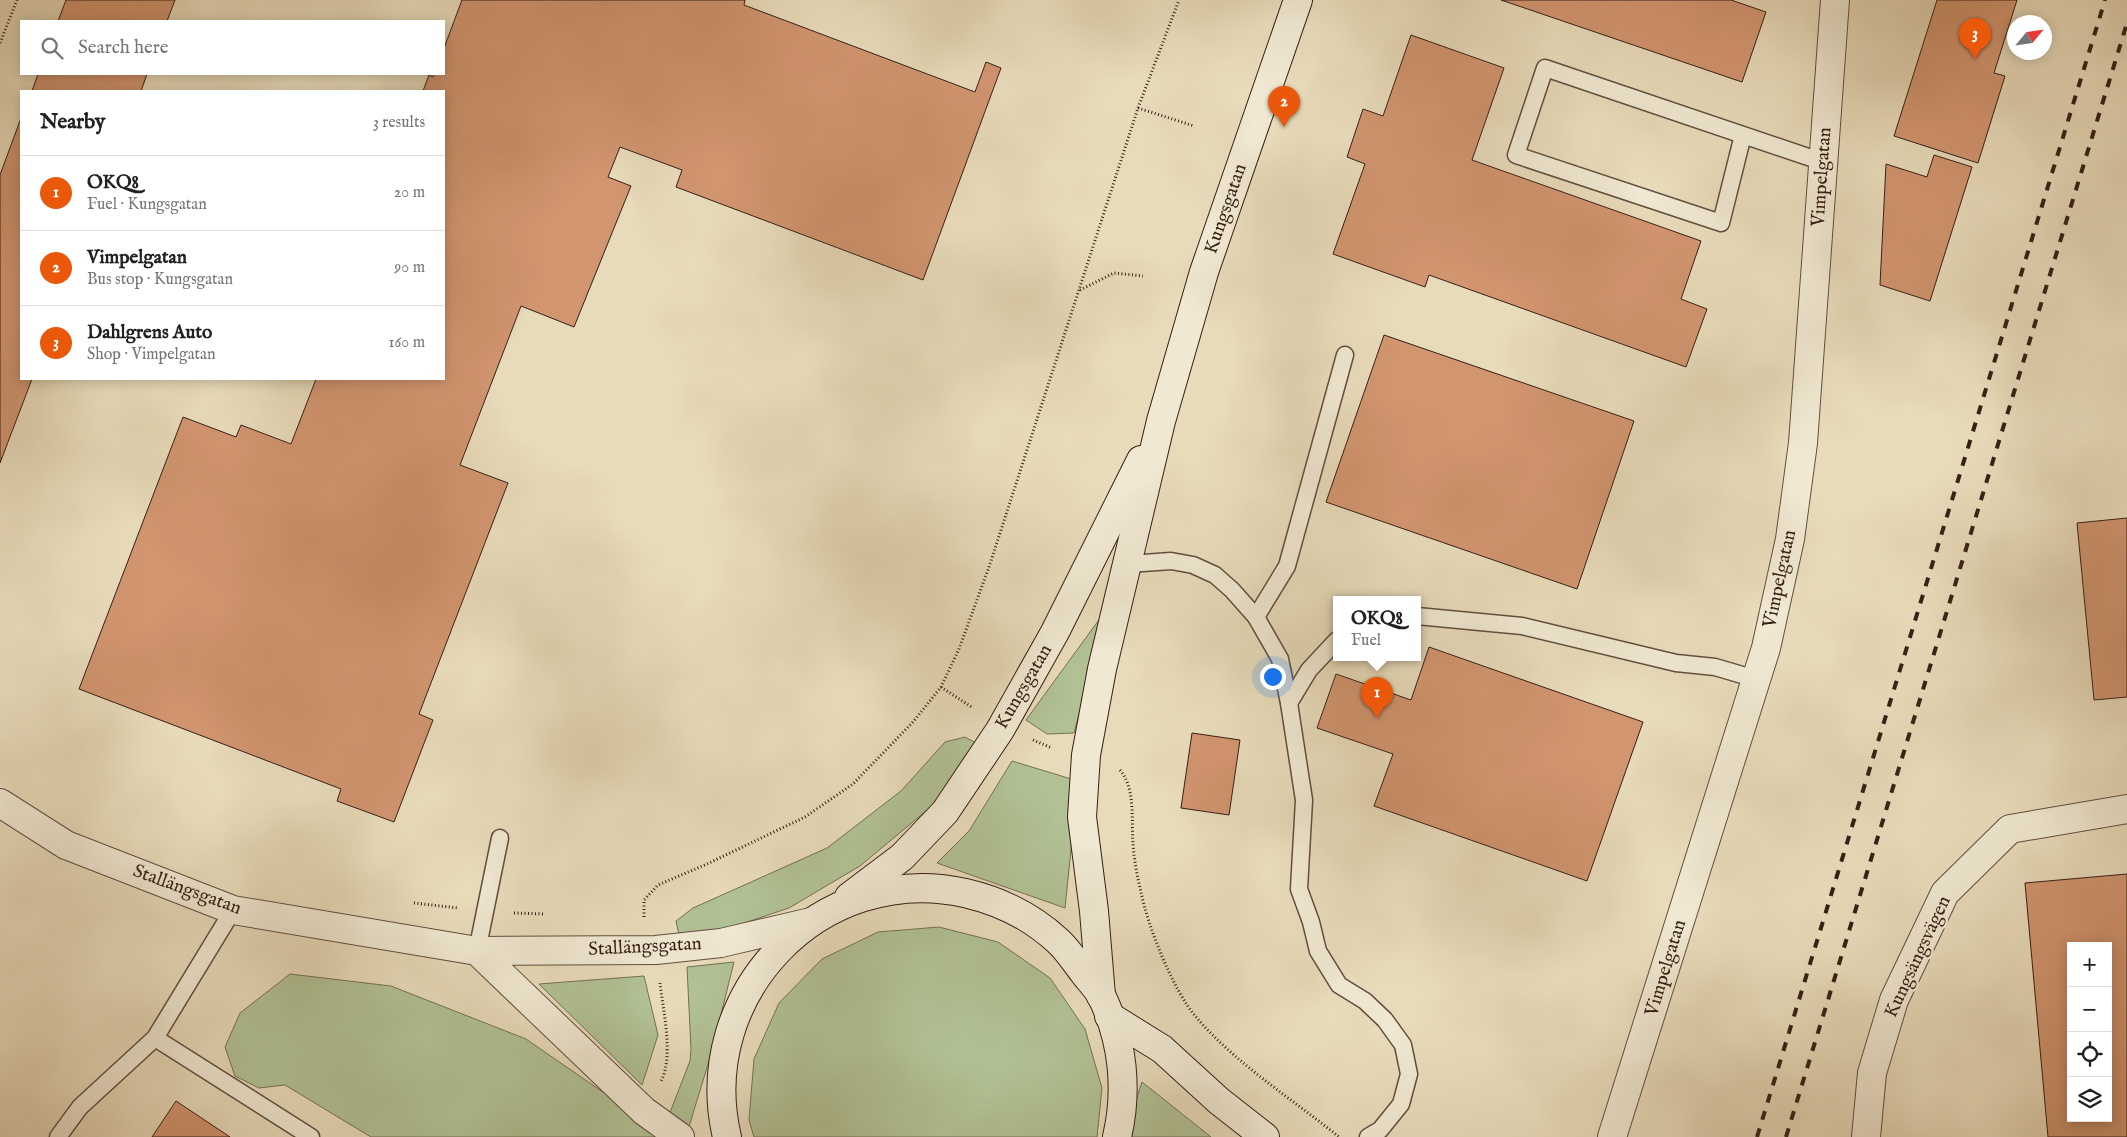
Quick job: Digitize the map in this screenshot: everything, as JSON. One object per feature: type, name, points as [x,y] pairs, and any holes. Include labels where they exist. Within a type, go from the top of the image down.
[{"type":"street","name":"Kungsgatan","points":[[1105,1006],[1082,817],[1086,755],[1102,669],[1161,421],[1204,272],[1298,0]]},
{"type":"street","name":"Vimpelgatan","points":[[1612,1137],[1766,648],[1790,539],[1803,443],[1835,0]]},
{"type":"street","name":"Kungsgatan","points":[[728,1137],[724,1124],[722,1089],[725,1054],[734,1020],[750,986],[775,952],[800,929],[902,857],[945,812],[1000,730],[1055,632],[1161,421]]},
{"type":"street","name":"Stallängsgatan","points":[[0,803],[66,844],[233,910],[477,951],[656,950],[722,943],[821,916]]},
{"type":"street","name":"Kungsängsvägen","points":[[1866,1137],[1872,1074],[1894,1000],[1945,893],[2010,829],[2127,809]]},
{"type":"street","points":[[821,916],[872,894],[910,888],[946,889],[986,898],[1023,914],[1059,941],[1105,1006],[1117,1040],[1124,1086],[1122,1118],[1117,1137]]},
{"type":"street","points":[[477,951],[644,1111],[680,1137]]},
{"type":"street","points":[[1105,1006],[1162,1049],[1219,1101],[1265,1137]]},
{"type":"lane","points":[[1743,135],[1721,223],[1516,155],[1545,68],[1823,162]]},
{"type":"lane","points":[[1256,617],[1287,566],[1346,355]]},
{"type":"lane","points":[[1128,564],[1171,561],[1193,565],[1215,575],[1232,590],[1256,617],[1280,659],[1304,800],[1300,889],[1311,922],[1318,952],[1339,984],[1372,1007],[1385,1020],[1403,1045],[1409,1074],[1401,1104],[1380,1130],[1368,1137]]},
{"type":"lane","points":[[1421,616],[1522,626],[1676,663],[1715,667],[1756,678]]},
{"type":"lane","points":[[1289,703],[1309,670],[1333,644]]},
{"type":"lane","points":[[477,951],[500,838]]},
{"type":"lane","points":[[58,1137],[80,1106],[155,1038],[233,910]]},
{"type":"lane","points":[[155,1038],[312,1137]]},
{"type":"path","points":[[0,43],[16,0]]},
{"type":"path","points":[[644,1111],[665,1073],[666,1036],[656,950],[644,918],[644,900],[658,885],[707,864],[805,817],[853,784],[913,722],[941,686],[959,649],[989,567],[1138,108],[1179,0]]},
{"type":"path","points":[[1138,108],[1194,126]]},
{"type":"path","points":[[1079,290],[1114,273],[1143,276]]},
{"type":"path","points":[[1116,765],[1126,777],[1131,802],[1136,869],[1150,925],[1180,991],[1195,1016],[1232,1053],[1339,1137]]},
{"type":"path","points":[[405,902],[484,912],[554,914]]},
{"type":"path","points":[[634,917],[644,918]]},
{"type":"green space","points":[[1109,606],[1074,733],[1047,734],[1026,720]]},
{"type":"green space","points":[[965,737],[976,743],[932,806],[860,866],[789,908],[681,944],[676,921],[693,908],[827,848],[901,791],[945,742]]},
{"type":"green space","points":[[1012,761],[1078,781],[1065,908],[937,863],[969,831]]},
{"type":"green space","points":[[939,927],[998,942],[1050,978],[1085,1029],[1102,1088],[1097,1137],[754,1137],[749,1120],[754,1059],[779,1003],[822,959],[878,932]]},
{"type":"green space","points":[[734,962],[712,1051],[688,1130],[669,1115],[690,1061],[687,967]]},
{"type":"green space","points":[[290,974],[391,986],[526,1039],[613,1099],[656,1137],[371,1137],[285,1085],[259,1088],[235,1076],[225,1047],[240,1013]]},
{"type":"green space","points":[[644,976],[658,1035],[642,1085],[539,984]]},
{"type":"green space","points":[[1142,1082],[1211,1137],[1124,1137]]},
{"type":"building","points":[[66,0],[175,0],[167,20],[58,20]]},
{"type":"building","points":[[462,0],[745,0],[744,5],[975,92],[986,62],[1001,68],[923,280],[676,187],[682,170],[620,147],[608,177],[631,186],[574,327],[521,306],[460,465],[508,483],[419,714],[433,720],[394,822],[337,801],[341,789],[79,689],[183,417],[236,437],[241,425],[291,444],[316,380],[445,380],[445,90],[423,90],[429,75],[433,77],[434,75],[445,75],[445,45]]},
{"type":"building","points":[[1501,0],[1731,0],[1766,12],[1742,82]]},
{"type":"building","points":[[1937,0],[2017,0],[2012,15],[2007,15],[2007,32],[1994,73],[2005,76],[1978,163],[1894,136]]},
{"type":"building","points":[[1411,35],[1504,68],[1472,160],[1701,241],[1681,299],[1707,309],[1686,367],[1429,275],[1425,287],[1333,254],[1365,164],[1347,157],[1363,109],[1383,116]]},
{"type":"building","points":[[38,75],[147,75],[141,90],[32,90]]},
{"type":"building","points":[[20,121],[20,380],[32,380],[0,463],[0,175]]},
{"type":"building","points":[[1934,155],[1972,167],[1930,301],[1880,285],[1886,164],[1927,177]]},
{"type":"building","points":[[1384,335],[1634,421],[1577,589],[1326,502]]},
{"type":"building","points":[[2127,518],[2127,697],[2094,700],[2077,523]]},
{"type":"building","points":[[1429,647],[1643,722],[1587,881],[1374,806],[1393,754],[1317,728],[1336,674],[1411,700]]},
{"type":"building","points":[[1192,733],[1240,740],[1229,815],[1181,808]]},
{"type":"building","points":[[2127,874],[2127,1137],[2048,1137],[2025,883]]},
{"type":"building","points":[[176,1101],[230,1137],[152,1137]]},
{"type":"railway","points":[[1757,1137],[2105,0]]},
{"type":"railway","points":[[1786,1137],[2127,23]]},
{"type":"place","name":"Dahlgrens Auto","points":[[1975,59]]},
{"type":"place","name":"Vimpelgatan","points":[[1284,127]]},
{"type":"place","name":"OKQ8","points":[[1377,718]]}]
